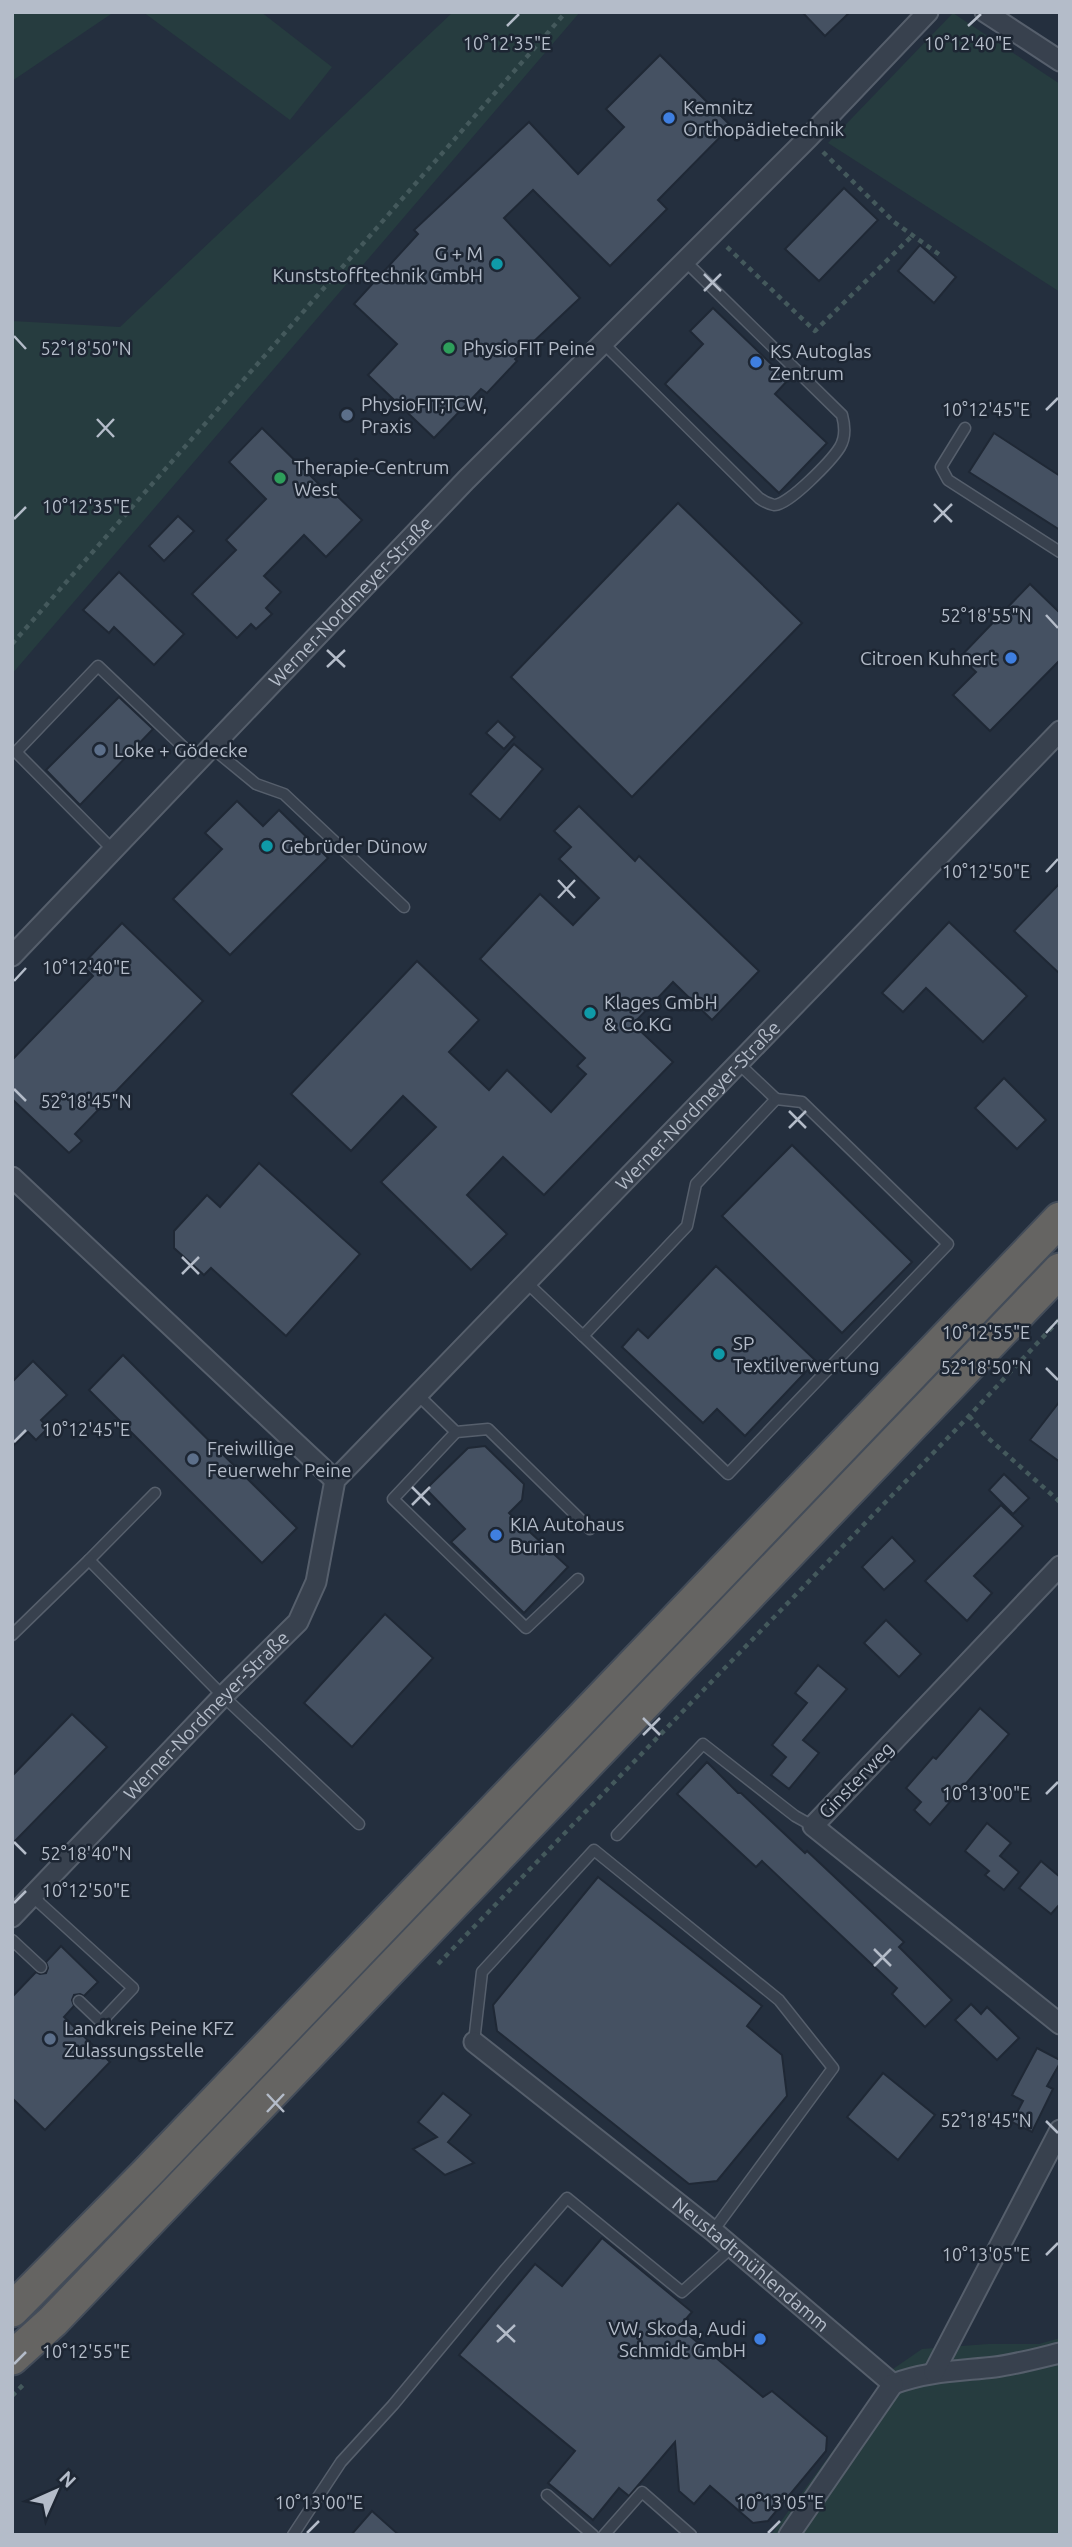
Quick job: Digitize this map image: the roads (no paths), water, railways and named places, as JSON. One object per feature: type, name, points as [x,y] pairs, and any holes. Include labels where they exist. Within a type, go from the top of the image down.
[{"type":"highway","points":[[12,2310],[147,2173],[1060,1219]]},
{"type":"highway","points":[[22,2367],[53,2321],[293,2074],[1060,1270]]},
{"type":"street","name":"Werner-Nordmeyer-Straße","points":[[12,956],[476,470],[928,12]]},
{"type":"street","points":[[985,12],[1060,61]]},
{"type":"street","name":"Werner-Nordmeyer-Straße","points":[[12,1917],[223,1696],[298,1622],[316,1582],[335,1480],[1060,731]]},
{"type":"street","points":[[12,1177],[335,1480]]},
{"type":"street","name":"Ginsterweg","points":[[1060,1566],[813,1826],[1060,2024]]},
{"type":"street","name":"Neustadtmühlendamm","points":[[474,2042],[713,2231],[893,2384]]},
{"type":"street","points":[[934,2372],[1060,2130]]},
{"type":"street","points":[[789,2535],[893,2384],[934,2372],[998,2367],[1060,2353]]},
{"type":"lane","points":[[603,342],[759,498],[772,505],[782,504],[794,496],[841,447],[845,428],[842,415],[684,260]]},
{"type":"lane","points":[[965,428],[941,467],[948,480],[1060,552]]},
{"type":"lane","points":[[113,850],[16,752],[98,666],[204,754],[256,784],[284,794],[404,907]]},
{"type":"lane","points":[[526,1282],[728,1474],[948,1244],[802,1102],[776,1099],[738,1063]]},
{"type":"lane","points":[[583,1336],[687,1226],[696,1184],[776,1099]]},
{"type":"lane","points":[[418,1395],[456,1432]]},
{"type":"lane","points":[[578,1579],[526,1628],[393,1499],[456,1432],[488,1429],[590,1529]]},
{"type":"lane","points":[[12,1635],[155,1493]]},
{"type":"lane","points":[[89,1560],[223,1696],[359,1824]]},
{"type":"lane","points":[[617,1835],[703,1744],[794,1816],[813,1826]]},
{"type":"lane","points":[[474,2042],[482,1972],[594,1850],[779,2000],[833,2068],[713,2231]]},
{"type":"lane","points":[[32,1896],[133,1988],[101,2022],[79,2001]]},
{"type":"lane","points":[[12,1940],[41,1966]]},
{"type":"lane","points":[[293,2535],[341,2462],[393,2405],[567,2198],[682,2292],[732,2247]]},
{"type":"lane","points":[[604,2535],[642,2492],[691,2535]]},
{"type":"lane","points":[[547,2495],[593,2535]]},
{"type":"place","name":"Kemnitz Orthopädietechnik","points":[[669,118]]},
{"type":"place","name":"G + M Kunststofftechnik GmbH","points":[[497,264]]},
{"type":"place","name":"PhysioFIT Peine","points":[[449,348]]},
{"type":"place","name":"KS Autoglas Zentrum","points":[[756,362]]},
{"type":"place","name":"PhysioFIT;TCW, Praxis","points":[[347,415]]},
{"type":"place","name":"Therapie-Centrum West","points":[[280,478]]},
{"type":"place","name":"Citroen Kuhnert","points":[[1011,658]]},
{"type":"place","name":"Loke + Gödecke","points":[[100,750]]},
{"type":"place","name":"Gebrüder Dünow","points":[[267,846]]},
{"type":"place","name":"Klages GmbH & Co.KG","points":[[590,1013]]},
{"type":"place","name":"SP Textilverwertung","points":[[719,1354]]},
{"type":"place","name":"Freiwillige Feuerwehr Peine","points":[[193,1459]]},
{"type":"place","name":"KIA Autohaus Burian","points":[[496,1535]]},
{"type":"place","name":"Landkreis Peine KFZ Zulassungsstelle","points":[[50,2039]]},
{"type":"place","name":"VW, Skoda, Audi Schmidt GmbH","points":[[760,2339]]}]
